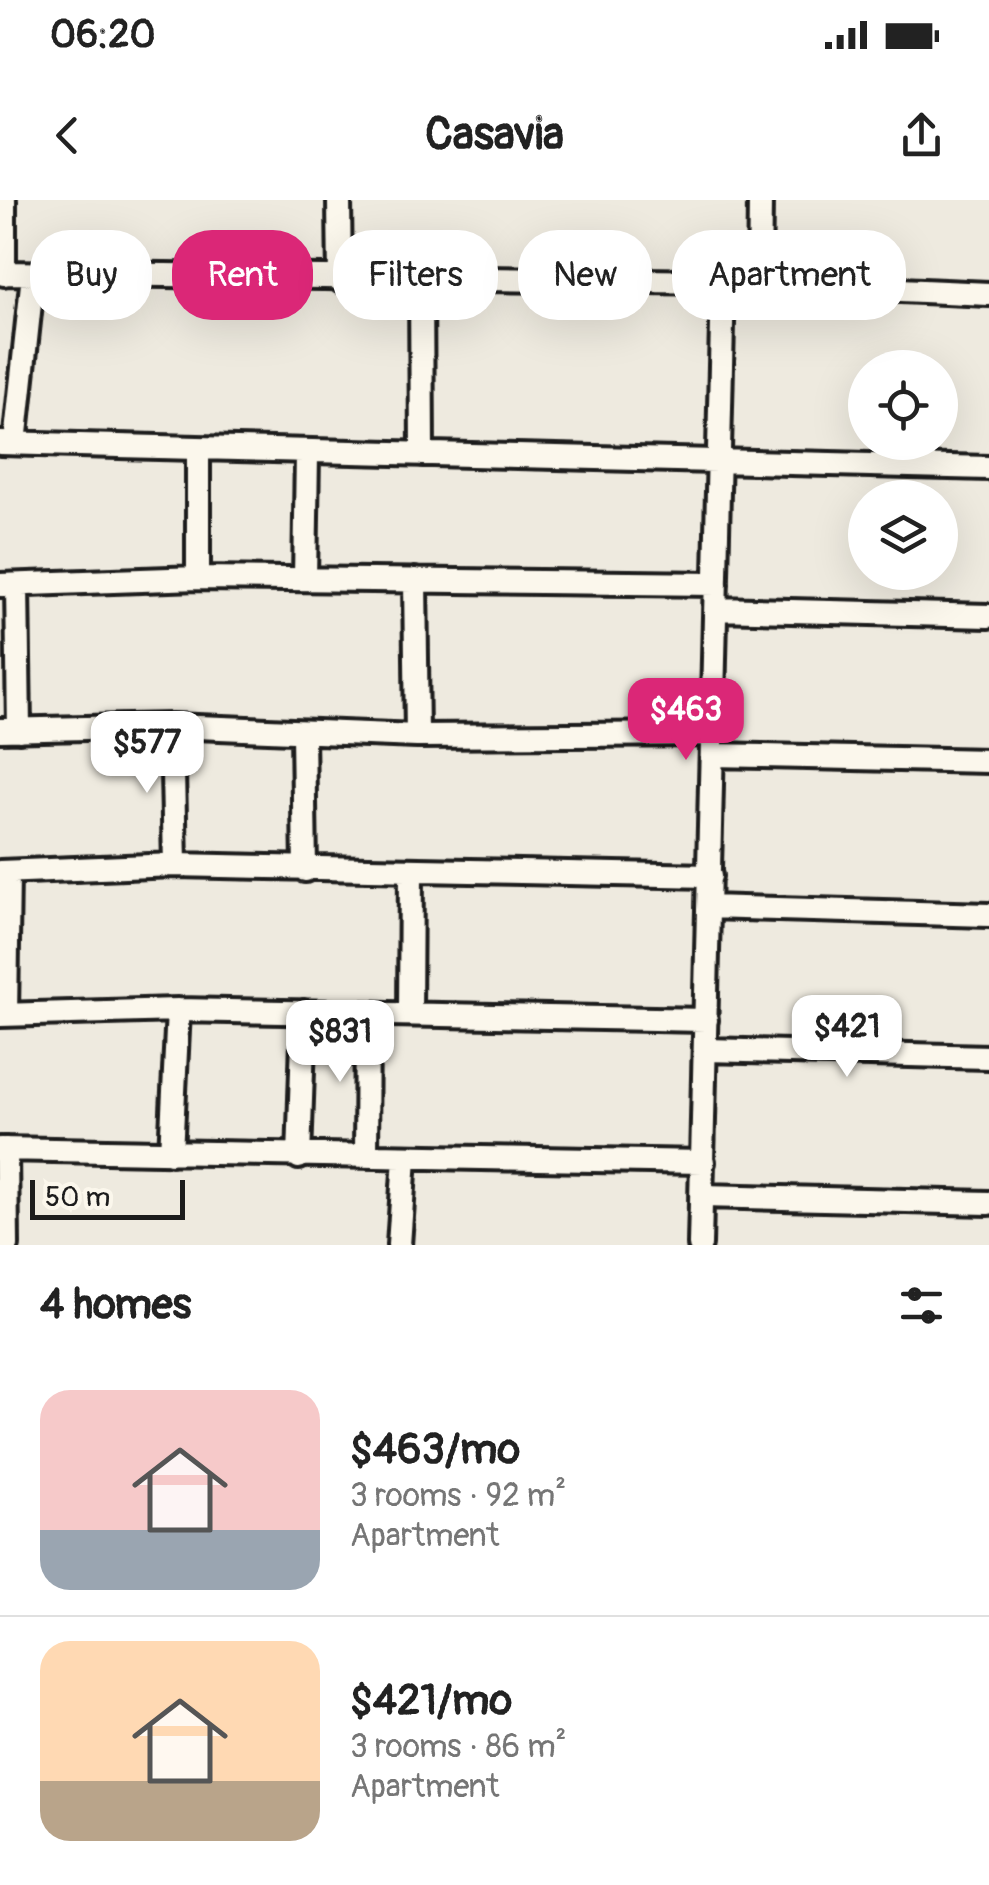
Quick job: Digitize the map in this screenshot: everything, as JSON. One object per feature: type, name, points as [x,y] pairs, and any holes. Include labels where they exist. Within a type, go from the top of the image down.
[{"type":"street","points":[[4,200],[2,274],[30,274]]},
{"type":"street","points":[[340,200],[340,230]]},
{"type":"street","points":[[760,200],[760,230]]},
{"type":"street","points":[[152,276],[333,280]]},
{"type":"street","points":[[498,281],[672,282]]},
{"type":"street","points":[[906,290],[989,294]]},
{"type":"street","points":[[30,294],[8,443],[307,454],[989,468]]},
{"type":"street","points":[[422,320],[422,454]]},
{"type":"street","points":[[700,1245],[723,320]]},
{"type":"street","points":[[198,450],[198,578]]},
{"type":"street","points":[[305,579],[307,454]]},
{"type":"street","points":[[716,584],[198,578],[8,586],[9,730],[172,726],[713,744],[989,760]]},
{"type":"street","points":[[415,580],[417,736]]},
{"type":"street","points":[[716,609],[989,616]]},
{"type":"street","points":[[172,726],[175,865]]},
{"type":"street","points":[[302,732],[305,870]]},
{"type":"street","points":[[706,1020],[178,1010],[3,1015],[4,872],[175,865],[710,876]]},
{"type":"street","points":[[410,1014],[411,871]]},
{"type":"street","points":[[709,908],[989,915]]},
{"type":"street","points":[[172,1153],[178,1010]]},
{"type":"street","points":[[299,1156],[304,1012]]},
{"type":"street","points":[[366,1156],[367,1015]]},
{"type":"street","points":[[706,1050],[989,1057]]},
{"type":"street","points":[[7,1245],[3,1149],[703,1162]]},
{"type":"street","points":[[399,1245],[405,1158]]},
{"type":"street","points":[[702,1196],[989,1203]]}]
